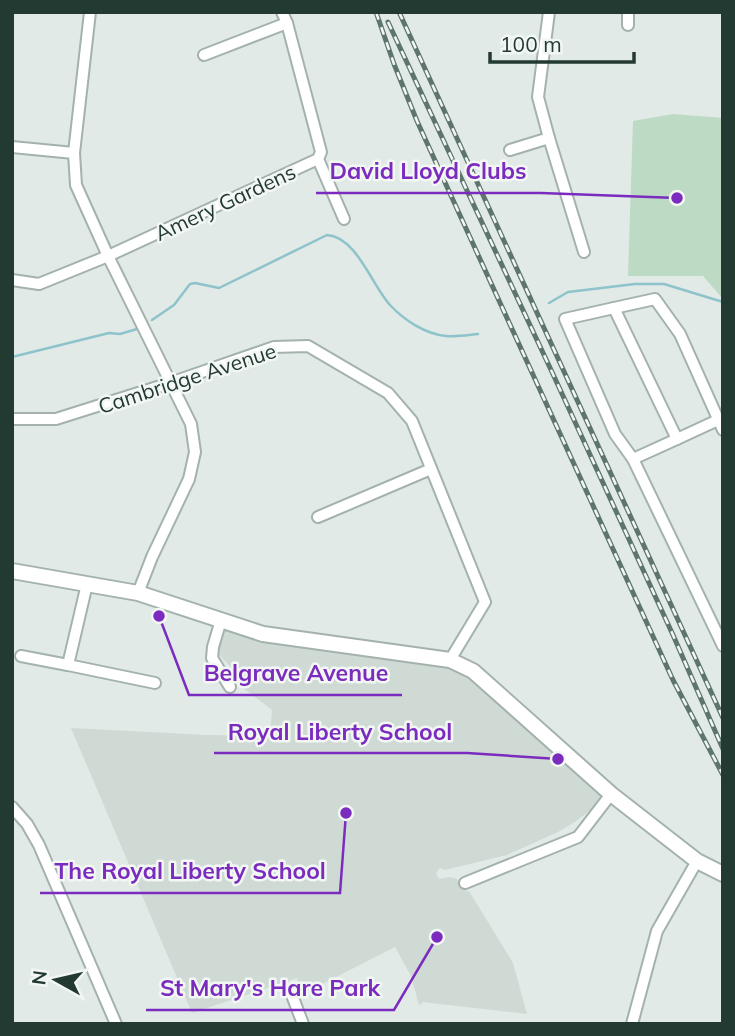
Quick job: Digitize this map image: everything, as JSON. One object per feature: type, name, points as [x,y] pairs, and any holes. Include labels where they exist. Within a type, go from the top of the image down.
[{"type":"street","points":[[90,12],[74,153],[76,185],[191,424],[195,452],[189,479],[138,593]]},
{"type":"street","points":[[549,12],[538,97],[584,252]]},
{"type":"street","points":[[628,12],[628,25]]},
{"type":"street","points":[[204,55],[285,18]]},
{"type":"street","name":"Amery Gardens","points":[[12,280],[39,284],[108,256],[318,159],[321,152],[285,18]]},
{"type":"street","points":[[510,150],[549,138]]},
{"type":"street","points":[[12,147],[74,153]]},
{"type":"street","points":[[318,159],[344,219]]},
{"type":"street","points":[[633,459],[677,439],[720,425],[680,334],[655,299],[565,319],[615,435],[633,459],[723,646]]},
{"type":"street","points":[[614,308],[677,439]]},
{"type":"street","name":"Cambridge Avenue","points":[[12,419],[56,419],[274,346],[308,346],[388,393],[412,421],[485,602],[450,660]]},
{"type":"street","points":[[317,517],[431,469]]},
{"type":"street","points":[[12,571],[138,593],[263,634],[450,660],[473,671],[611,794],[698,860],[723,874]]},
{"type":"street","points":[[68,665],[88,584]]},
{"type":"street","points":[[221,620],[212,658],[230,687]]},
{"type":"street","points":[[21,656],[155,683]]},
{"type":"street","points":[[465,883],[578,837],[611,794]]},
{"type":"street","points":[[12,807],[27,824],[39,845],[116,1024]]},
{"type":"street","points":[[632,1024],[657,932],[698,860]]},
{"type":"street","points":[[290,990],[303,1024]]},
{"type":"shaded area","points":[[221,620],[450,660],[611,794],[558,832],[507,855],[445,870],[440,868],[436,873],[439,879],[457,879],[466,891],[469,891],[513,963],[527,1014],[422,1002],[419,1005],[411,976],[395,947],[301,995],[297,978],[192,1013],[71,728],[270,736],[272,710],[243,688],[229,665],[215,651]]},
{"type":"green space","points":[[673,114],[723,118],[723,299],[703,276],[628,276],[633,121]]},
{"type":"waterway","points":[[152,320],[174,305],[190,284],[219,288],[327,235],[347,244],[383,297],[408,321],[438,335],[478,334]]},
{"type":"waterway","points":[[549,303],[568,292],[635,284],[664,284],[723,302]]},
{"type":"waterway","points":[[12,357],[109,333],[120,334],[137,329]]},
{"type":"railway","points":[[376,12],[417,121],[673,680],[723,775]]},
{"type":"railway","points":[[399,12],[723,718]]},
{"type":"railway","points":[[388,22],[552,372],[723,749]]},
{"type":"place","name":"David Lloyd Clubs","points":[[677,198]]},
{"type":"place","name":"Belgrave Avenue","points":[[159,616]]},
{"type":"place","name":"Royal Liberty School","points":[[558,759]]},
{"type":"place","name":"The Royal Liberty School","points":[[346,813]]},
{"type":"place","name":"St Mary's Hare Park","points":[[437,937]]}]
